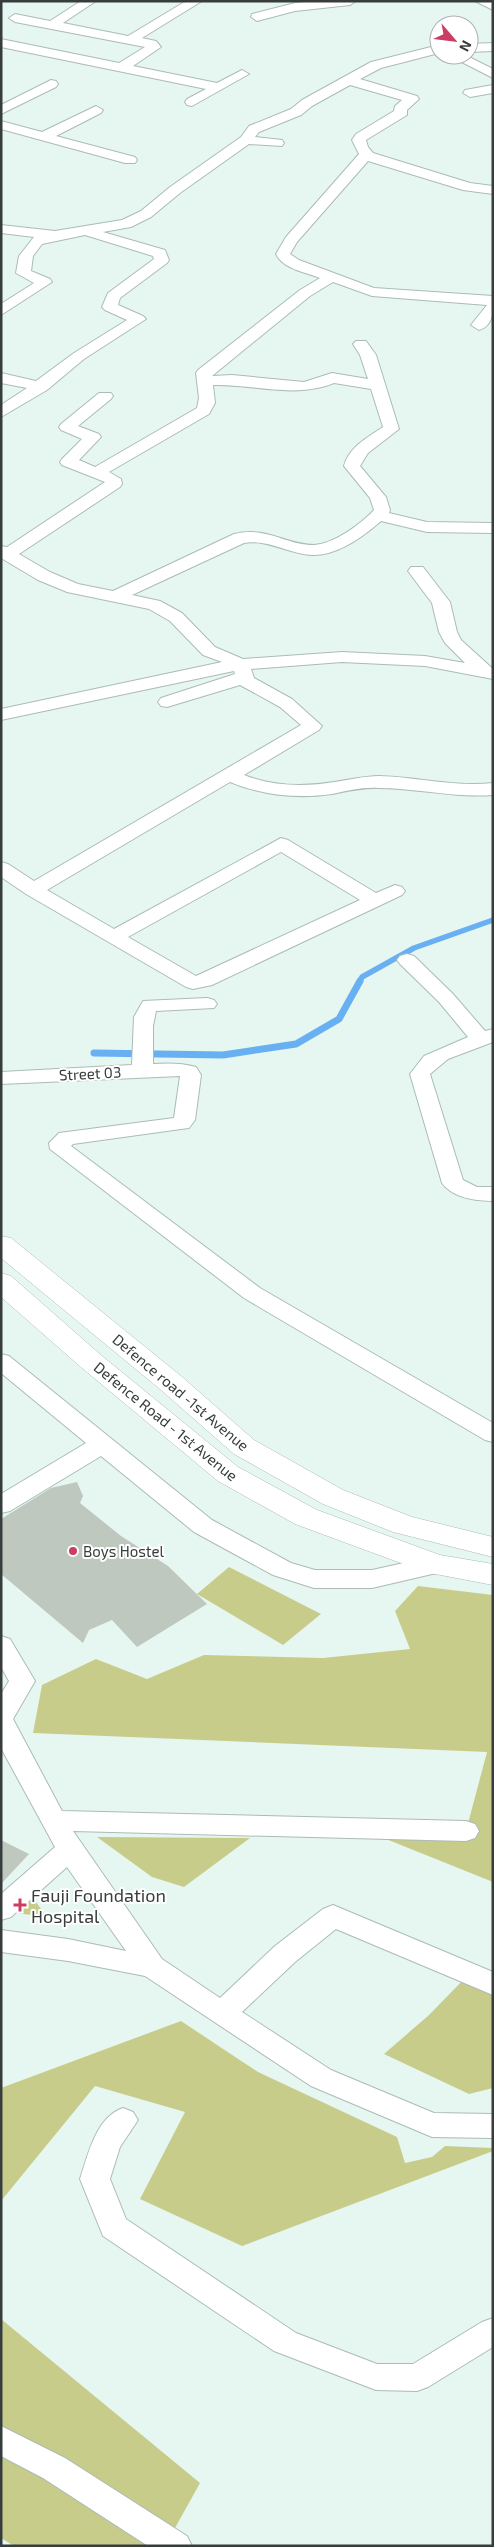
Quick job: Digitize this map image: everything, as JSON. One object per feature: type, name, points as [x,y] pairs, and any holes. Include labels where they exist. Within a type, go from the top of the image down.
[{"type":"main road","name":"Defence road -1st Avenue","points":[[1,1244],[171,1383],[244,1447],[342,1500],[404,1525],[493,1547]]},
{"type":"main road","name":"Defence Road - 1st Avenue","points":[[1,1282],[92,1362],[228,1474],[306,1517],[436,1565],[493,1575]]},
{"type":"street","points":[[52,25],[90,1]]},
{"type":"street","points":[[130,40],[196,1]]},
{"type":"street","points":[[257,17],[295,7],[350,1]]},
{"type":"street","points":[[481,1],[493,6]]},
{"type":"street","points":[[15,18],[151,44],[154,47],[120,68]]},
{"type":"street","points":[[1,43],[218,87]]},
{"type":"street","points":[[479,48],[493,47]]},
{"type":"street","points":[[1,311],[44,282],[23,273],[26,256],[37,241],[55,235],[126,224],[146,214],[175,190],[246,140],[254,129],[296,112],[306,102],[376,65],[429,52]]},
{"type":"street","points":[[475,65],[493,74]]},
{"type":"street","points":[[192,102],[242,74]]},
{"type":"street","points":[[349,80],[412,99],[400,109],[402,112],[400,114],[361,137],[359,140],[361,148],[368,156],[468,187],[493,190]]},
{"type":"street","points":[[1,110],[51,84]]},
{"type":"street","points":[[470,94],[493,89]]},
{"type":"street","points":[[43,137],[96,110]]},
{"type":"street","points":[[1,125],[130,160]]},
{"type":"street","points":[[246,140],[277,143]]},
{"type":"street","points":[[368,156],[364,156],[291,240],[283,254],[284,258],[381,294],[493,301]]},
{"type":"street","points":[[1,229],[55,235]]},
{"type":"street","points":[[1,412],[41,387],[80,356],[138,318],[110,307],[113,296],[162,260],[160,253],[85,231]]},
{"type":"street","points":[[96,473],[203,411],[207,407],[204,373],[305,293],[331,277]]},
{"type":"street","points":[[479,326],[493,308]]},
{"type":"street","points":[[313,550],[336,543],[378,515],[382,510],[378,497],[352,466],[353,460],[358,453],[391,429],[368,354],[360,344]]},
{"type":"street","points":[[1,378],[41,387]]},
{"type":"street","points":[[204,381],[232,380],[304,387],[313,386],[332,378],[377,385]]},
{"type":"street","points":[[33,890],[313,726],[286,703],[246,681],[243,671],[209,652],[176,617],[154,605],[73,588],[44,576],[5,552],[114,484],[113,479],[68,462],[93,437],[67,427],[105,396]]},
{"type":"street","points":[[378,515],[426,527],[493,528]]},
{"type":"street","points":[[117,596],[240,538],[255,536],[313,550],[330,562]]},
{"type":"street","points":[[418,571],[441,602],[448,632],[454,643],[488,672]]},
{"type":"street","points":[[1,715],[77,698],[342,657],[425,661],[488,672]]},
{"type":"street","points":[[167,702],[243,671]]},
{"type":"street","points":[[1,703],[77,698]]},
{"type":"street","points":[[228,776],[261,787],[293,791],[381,782],[468,791],[493,790]]},
{"type":"street","points":[[114,937],[281,844],[374,900]]},
{"type":"street","points":[[2,869],[33,890],[193,983],[205,981],[395,891]]},
{"type":"street","points":[[407,960],[487,1038],[434,1058],[423,1065],[420,1074],[453,1183],[476,1195],[493,1194]]},
{"type":"street","points":[[143,1059],[143,1022],[146,1009],[150,1005],[207,1004]]},
{"type":"street","name":"Street 03","points":[[1,1078],[143,1059],[189,1071],[184,1120],[181,1123],[67,1138],[60,1143],[61,1150],[252,1293],[493,1434]]},
{"type":"street","points":[[1,1362],[203,1526],[282,1569],[314,1579],[372,1579],[436,1565]]},
{"type":"street","points":[[1,1505],[103,1444]]},
{"type":"street","points":[[1,1645],[22,1681],[1,1716]]},
{"type":"street","points":[[1,1721],[70,1849],[152,1967],[220,2014],[320,2078],[432,2125],[493,2126]]},
{"type":"street","points":[[54,1821],[466,1831]]},
{"type":"street","points":[[1,1910],[70,1849]]},
{"type":"street","points":[[220,2014],[285,1954],[334,1916],[493,1984]]},
{"type":"street","points":[[1,1941],[68,1950],[152,1967]]},
{"type":"street","points":[[123,2120],[107,2143],[95,2179],[114,2227],[284,2342],[376,2377],[417,2378],[493,2331]]},
{"type":"street","points":[[1,2440],[54,2468],[176,2546]]},
{"type":"green space","points":[[229,1567],[321,1614],[283,1645],[197,1594]]},
{"type":"green space","points":[[418,1586],[493,1595],[493,1882],[361,1829],[466,1831],[487,1752],[33,1733],[42,1685],[96,1659],[147,1679],[204,1655],[323,1658],[410,1649],[395,1611]]},
{"type":"green space","points":[[97,1837],[250,1838],[184,1887],[152,1877]]},
{"type":"green space","points":[[30,1894],[47,1917],[8,1912]]},
{"type":"green space","points":[[469,1974],[493,1984],[493,2088],[469,2094],[384,2054],[429,2015]]},
{"type":"green space","points":[[181,2021],[258,2072],[397,2137],[405,2163],[432,2157],[445,2146],[493,2148],[493,2151],[242,2246],[140,2199],[185,2112],[95,2086],[1,2201],[1,2088]]},
{"type":"green space","points":[[1,2319],[200,2483],[165,2546],[14,2546],[1,2538]]},
{"type":"building","name":"Boys Hostel","points":[[77,1482],[83,1496],[80,1503],[121,1536],[168,1566],[207,1604],[137,1647],[112,1620],[89,1630],[83,1643],[1,1574],[1,1519],[51,1488]]},
{"type":"building","points":[[1,1840],[29,1854],[1,1884]]},
{"type":"waterway","points":[[360,981],[362,977],[414,948],[493,920]]},
{"type":"waterway","points":[[94,1053],[223,1055],[296,1044],[339,1019],[360,981]]},
{"type":"place","name":"Boys Hostel","points":[[73,1551]]},
{"type":"place","name":"Fauji Foundation Hospital","points":[[20,1905]]}]
